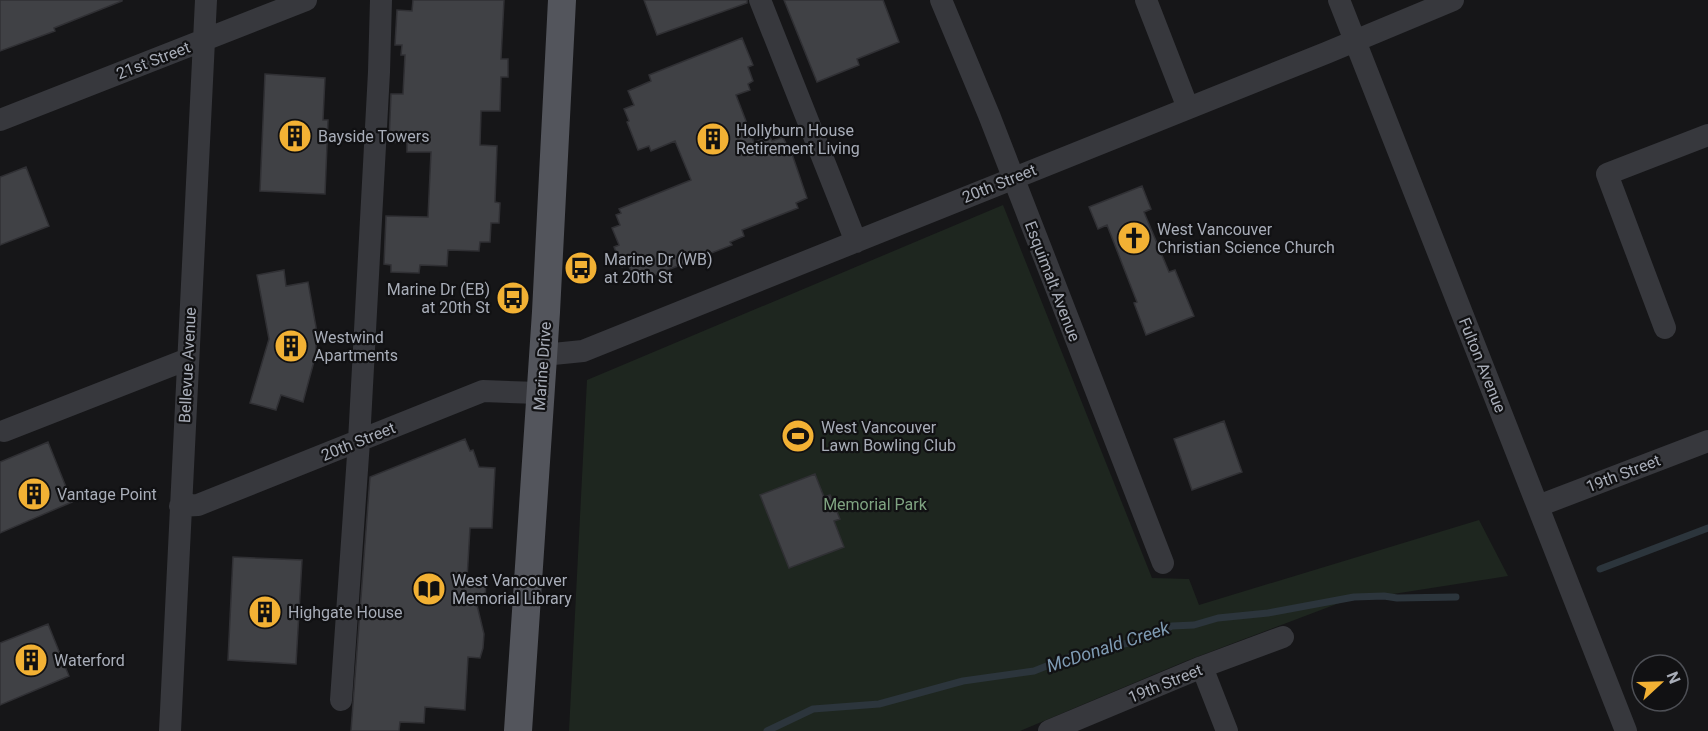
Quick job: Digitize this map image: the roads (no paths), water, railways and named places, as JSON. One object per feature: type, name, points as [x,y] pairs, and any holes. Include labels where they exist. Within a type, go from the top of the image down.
[{"type":"main road","name":"Marine Drive","points":[[518,731],[543,355],[562,0]]},
{"type":"street","name":"Bellevue Avenue","points":[[170,731],[206,0]]},
{"type":"street","name":"21st Street","points":[[0,120],[306,0]]},
{"type":"street","points":[[341,700],[359,441],[381,0]]},
{"type":"street","points":[[760,0],[856,242]]},
{"type":"street","name":"Esquimalt Avenue","points":[[941,0],[1163,563]]},
{"type":"street","points":[[1146,0],[1188,108]]},
{"type":"street","name":"Fulton Avenue","points":[[1339,0],[1626,731]]},
{"type":"street","name":"20th Street","points":[[543,355],[583,351],[1355,42],[1453,0]]},
{"type":"street","points":[[1665,328],[1607,174],[1708,135]]},
{"type":"street","points":[[4,431],[188,359]]},
{"type":"street","name":"20th Street","points":[[180,506],[198,505],[483,391],[539,393]]},
{"type":"street","name":"19th Street","points":[[1538,506],[1708,441]]},
{"type":"street","name":"19th Street","points":[[1049,731],[1282,637]]},
{"type":"street","points":[[1202,668],[1227,731]]},
{"type":"waterway","name":"McDonald Creek","points":[[1600,569],[1708,528]]},
{"type":"waterway","name":"McDonald Creek","points":[[767,731],[813,709],[879,704],[963,681],[1034,671],[1072,656],[1137,641],[1172,626],[1194,625],[1218,618],[1268,613],[1354,597],[1456,597]]},
{"type":"place","name":"Bayside Towers","points":[[295,136]]},
{"type":"place","name":"Hollyburn House Retirement Living","points":[[713,139]]},
{"type":"place","name":"West Vancouver Christian Science Church","points":[[1134,238]]},
{"type":"place","name":"Marine Dr (WB) at 20th St","points":[[581,268]]},
{"type":"place","name":"Marine Dr (EB) at 20th St","points":[[513,298]]},
{"type":"place","name":"Westwind Apartments","points":[[291,346]]},
{"type":"place","name":"West Vancouver Lawn Bowling Club","points":[[798,436]]},
{"type":"place","name":"Vantage Point","points":[[34,494]]},
{"type":"place","name":"West Vancouver Memorial Library","points":[[429,589]]},
{"type":"place","name":"Highgate House","points":[[265,612]]},
{"type":"place","name":"Waterford","points":[[31,660]]},
{"type":"park label","name":"Memorial Park","points":[[875,504]]}]
